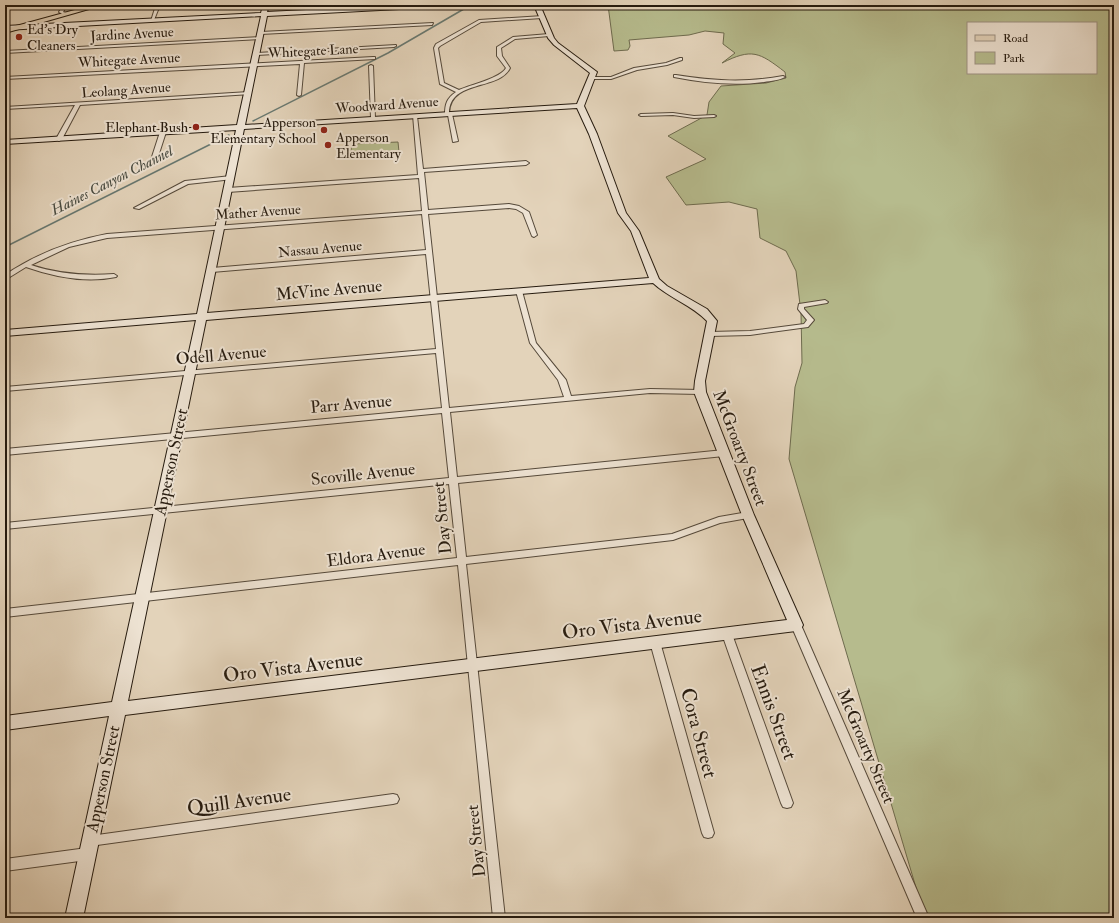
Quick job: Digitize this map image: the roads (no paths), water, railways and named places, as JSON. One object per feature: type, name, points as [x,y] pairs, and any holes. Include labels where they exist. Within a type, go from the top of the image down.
[{"type":"main road","points":[[5,31],[100,5]]},
{"type":"street","points":[[65,5],[61,12],[65,14]]},
{"type":"street","points":[[152,20],[158,5]]},
{"type":"street","name":"Apperson Street","points":[[74,918],[212,270],[261,36],[266,5]]},
{"type":"street","points":[[5,28],[264,14],[359,7],[437,5]]},
{"type":"street","points":[[537,5],[549,35],[556,44],[591,68],[594,73],[580,106]]},
{"type":"street","points":[[460,92],[442,84],[436,48],[438,45],[480,21],[542,17]]},
{"type":"street","name":"Jardine Avenue","points":[[5,52],[432,24]]},
{"type":"street","points":[[455,141],[448,102],[460,92],[506,72],[507,67],[500,58],[498,49],[510,40],[522,36],[549,35]]},
{"type":"street","points":[[257,54],[394,46]]},
{"type":"street","name":"Whitegate Lane","points":[[255,65],[373,58]]},
{"type":"street","points":[[593,78],[611,78],[636,69],[667,64],[680,59]]},
{"type":"street","points":[[299,95],[302,62]]},
{"type":"street","name":"Whitegate Avenue","points":[[5,78],[255,65]]},
{"type":"street","points":[[371,66],[373,118]]},
{"type":"street","points":[[676,76],[729,84],[758,82],[783,77]]},
{"type":"street","name":"Leolang Avenue","points":[[5,108],[249,93]]},
{"type":"street","points":[[59,139],[78,104]]},
{"type":"street","name":"Woodward Avenue","points":[[5,142],[580,106]]},
{"type":"street","name":"McGroarty Street","points":[[580,106],[622,213],[635,231],[655,280],[664,288],[710,317],[712,321],[700,381],[700,392],[748,515],[923,918]]},
{"type":"street","points":[[641,116],[673,114],[702,118],[714,116]]},
{"type":"street","name":"Day Street","points":[[415,116],[499,918]]},
{"type":"street","points":[[153,163],[163,132]]},
{"type":"street","points":[[228,190],[421,174],[526,163]]},
{"type":"street","points":[[137,208],[185,183],[231,178]]},
{"type":"street","name":"Mather Avenue","points":[[5,278],[64,247],[98,237],[220,227],[509,206],[521,209],[528,215],[534,235]]},
{"type":"street","name":"Nassau Avenue","points":[[212,270],[429,252]]},
{"type":"street","points":[[26,266],[50,274],[68,276],[114,276]]},
{"type":"street","name":"McVine Avenue","points":[[5,333],[655,280]]},
{"type":"street","points":[[519,291],[533,343],[562,380],[568,399]]},
{"type":"street","points":[[710,334],[750,333],[801,328],[809,324],[811,320],[801,309],[801,305],[825,302]]},
{"type":"street","name":"Odell Avenue","points":[[5,389],[440,351]]},
{"type":"street","name":"Parr Avenue","points":[[5,452],[650,391],[700,392]]},
{"type":"street","name":"Scoville Avenue","points":[[5,526],[724,453]]},
{"type":"street","name":"Eldora Avenue","points":[[5,613],[678,536],[719,520],[748,515]]},
{"type":"street","name":"Oro Vista Avenue","points":[[5,723],[796,625]]},
{"type":"street","name":"Ennis Street","points":[[727,634],[788,803]]},
{"type":"street","name":"Cora Street","points":[[655,642],[708,833]]},
{"type":"street","name":"Quill Avenue","points":[[5,865],[89,848],[393,799]]},
{"type":"waterway","name":"Haines Canyon Channel","points":[[253,121],[388,53],[469,6]]},
{"type":"waterway","name":"Haines Canyon Channel","points":[[5,247],[229,135]]},
{"type":"place","name":"Ed’s Dry Cleaners","points":[[19,37]]},
{"type":"place","name":"Elephant Bush","points":[[196,127]]},
{"type":"place","name":"Apperson Elementary School","points":[[324,130]]},
{"type":"place","name":"Apperson Elementary","points":[[328,145]]}]
